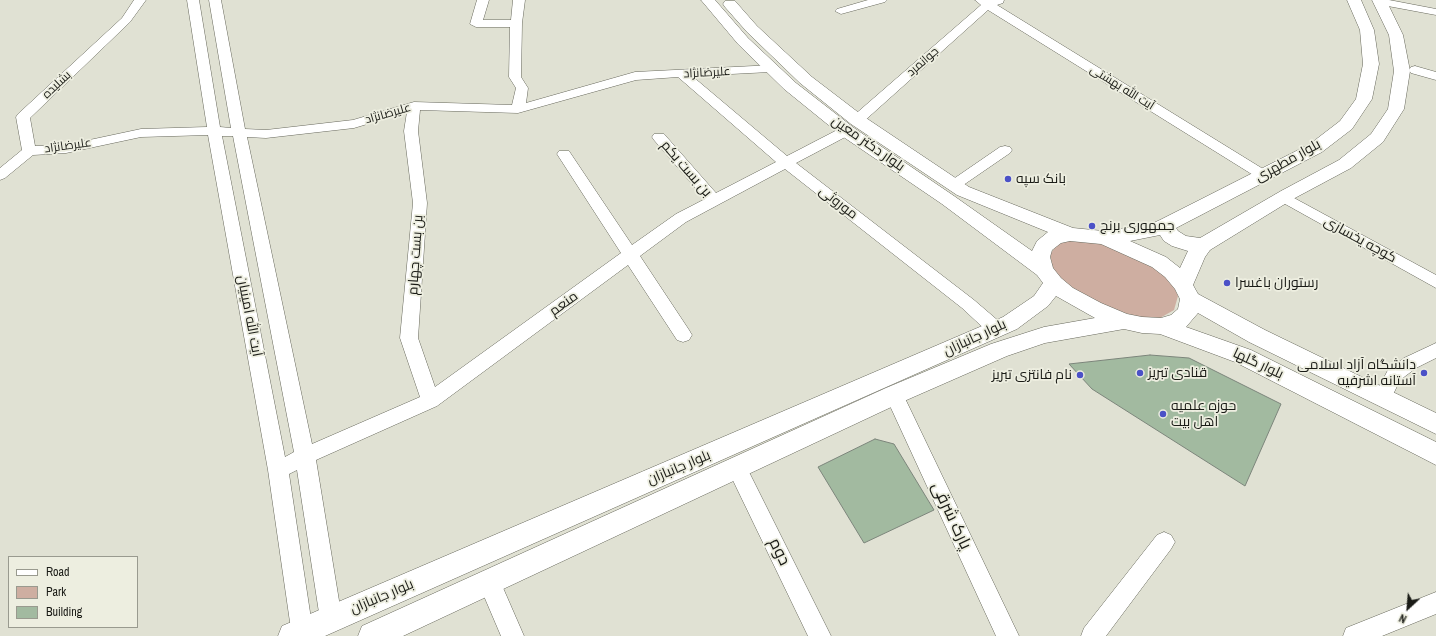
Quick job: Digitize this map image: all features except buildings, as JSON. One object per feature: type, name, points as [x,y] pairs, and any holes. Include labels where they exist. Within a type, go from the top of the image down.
[{"type":"main road","name":"بلوار دکتر معین","points":[[708,0],[743,42],[770,68],[851,125],[1049,277],[1066,293],[1094,308],[1124,321]]},
{"type":"main road","name":"بلوار دکتر معین","points":[[727,0],[752,29],[851,125],[963,190],[1070,234]]},
{"type":"main road","name":"بلوار مطهری","points":[[1103,238],[1151,231],[1167,224],[1316,148],[1346,125],[1364,99],[1371,64],[1367,30],[1354,0]]},
{"type":"main road","name":"بلوار مطهری","points":[[1161,326],[1178,322],[1188,312],[1187,292],[1196,254],[1203,246],[1283,197],[1350,160],[1377,138],[1396,109],[1402,71],[1396,35],[1380,1]]},
{"type":"main road","points":[[1167,224],[1167,230],[1171,236],[1179,241],[1192,245],[1203,246]]},
{"type":"main road","points":[[1049,277],[1040,257],[1044,246],[1055,238],[1070,234],[1103,238]]},
{"type":"main road","name":"بلوار گلها","points":[[1103,238],[1132,249],[1159,262],[1172,272],[1187,292],[1257,336],[1436,424]]},
{"type":"main road","name":"بلوار جانبازان","points":[[372,636],[737,468],[996,329],[1010,323],[1040,301],[1049,277]]},
{"type":"main road","points":[[1124,321],[1142,325],[1161,326]]},
{"type":"main road","name":"بلوار جانبازان","points":[[297,634],[889,387],[1044,335],[1124,321]]},
{"type":"main road","name":"بلوار گلها","points":[[1161,326],[1243,356],[1436,454]]},
{"type":"street","name":"بشلیده","points":[[29,151],[23,117],[126,20],[140,0]]},
{"type":"street","name":"آیت الله امینیان","points":[[193,0],[214,131],[278,470],[297,634]]},
{"type":"street","name":"آیت الله امینیان","points":[[215,0],[239,133],[305,456],[331,619]]},
{"type":"street","points":[[483,0],[476,24],[516,23]]},
{"type":"street","points":[[518,0],[515,77],[522,88],[518,109]]},
{"type":"street","points":[[841,11],[881,0]]},
{"type":"street","points":[[985,2],[1003,0]]},
{"type":"street","points":[[1380,1],[1436,12]]},
{"type":"street","name":"جوانمرد","points":[[851,125],[985,2]]},
{"type":"street","name":"آیت الله بهشتی","points":[[985,2],[1263,175]]},
{"type":"street","name":"علیرضانژاد","points":[[29,151],[66,149],[142,133],[214,131],[266,134],[354,124],[414,106],[518,109],[635,76],[770,68]]},
{"type":"street","points":[[1415,70],[1436,76]]},
{"type":"street","name":"موروثی","points":[[682,74],[785,162],[968,304],[996,329]]},
{"type":"street","name":"بن بست چهارم","points":[[414,106],[411,131],[420,203],[409,338],[430,401]]},
{"type":"street","name":"منعم","points":[[278,470],[305,456],[430,401],[681,218],[851,125]]},
{"type":"street","name":"بن بست یکم","points":[[659,137],[714,200]]},
{"type":"street","points":[[954,185],[1005,150]]},
{"type":"street","points":[[0,175],[29,151]]},
{"type":"street","points":[[564,154],[683,336]]},
{"type":"street","name":"کوچه یخسازی","points":[[1283,197],[1436,282]]},
{"type":"street","points":[[1382,398],[1394,375],[1410,363],[1436,350]]},
{"type":"street","name":"پارک شرقی","points":[[889,387],[1008,636]]},
{"type":"street","name":"دوم","points":[[737,468],[820,636]]},
{"type":"street","points":[[1092,636],[1164,542]]},
{"type":"street","points":[[489,582],[512,636]]},
{"type":"street","points":[[1354,636],[1436,603]]},
{"type":"green space","points":[[1072,239],[1089,241],[1112,247],[1160,271],[1173,284],[1178,296],[1174,310],[1160,318],[1139,317],[1114,310],[1090,300],[1069,286],[1053,270],[1050,254],[1058,244]]},
{"type":"place","name":"بانک سپه","points":[[1008,179]]},
{"type":"place","name":"جمهوری برنج","points":[[1092,226]]},
{"type":"place","name":"رستوران باغسرا","points":[[1227,283]]},
{"type":"place","name":"قنادی تبریز","points":[[1140,373]]},
{"type":"place","name":"دانشگاه آزاد اسلامی آستانه اشرفیه","points":[[1424,373]]},
{"type":"place","name":"نام فانتزی تبریز","points":[[1080,375]]},
{"type":"place","name":"حوزه علمیه اهل بیت","points":[[1163,414]]}]
